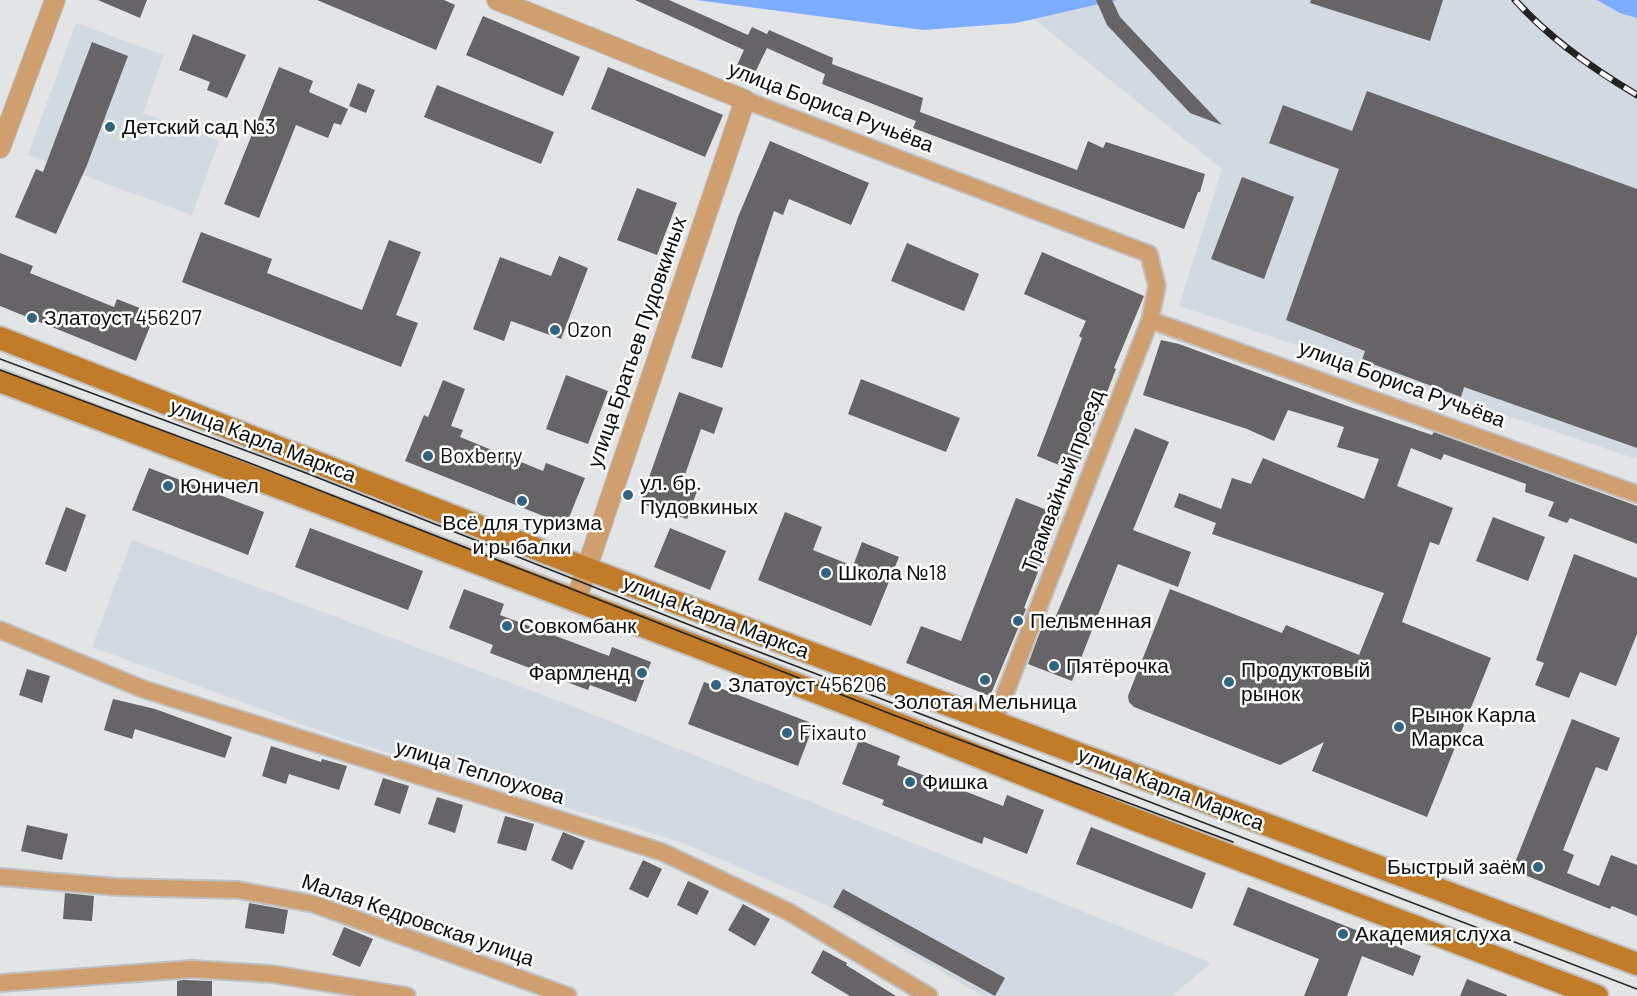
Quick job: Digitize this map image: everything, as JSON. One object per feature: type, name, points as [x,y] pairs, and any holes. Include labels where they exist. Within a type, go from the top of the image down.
[{"type":"main road","name":"улица Карла Маркса","points":[[0,338],[585,568],[1637,964]]},
{"type":"main road","name":"улица Карла Маркса","points":[[0,381],[866,711],[1457,945],[1597,996]]},
{"type":"street","points":[[0,148],[55,0]]},
{"type":"street","name":"улица Бориса Ручьёва","points":[[497,0],[746,100],[1149,254]]},
{"type":"street","name":"улица Братьев Пудовкиных","points":[[576,600],[746,100]]},
{"type":"street","name":"Трамвайный проезд","points":[[994,722],[1150,320],[1157,286],[1149,254]]},
{"type":"street","name":"улица Бориса Ручьёва","points":[[1150,320],[1637,494]]},
{"type":"street","name":"улица Теплоухова","points":[[0,630],[143,690],[662,852],[789,912],[929,996]]},
{"type":"street","name":"Малая Кедровская улица","points":[[0,877],[117,887],[238,890],[314,904],[568,996]]},
{"type":"street","points":[[0,983],[192,969],[273,974],[407,996]]},
{"type":"shaded area","points":[[1010,0],[1637,0],[1637,459],[1179,306],[1222,169]]},
{"type":"shaded area","name":"Детский сад №3","points":[[76,23],[164,55],[143,113],[219,141],[192,215],[28,155]]},
{"type":"shaded area","points":[[132,540],[572,706],[1211,963],[1171,996],[983,996],[824,904],[681,842],[343,739],[92,647]]},
{"type":"water","points":[[696,0],[1117,0],[1016,23],[923,30]]},
{"type":"water","points":[[1597,0],[1637,0],[1637,18],[1620,13]]},
{"type":"building","points":[[98,0],[147,0],[140,18]]},
{"type":"building","points":[[317,0],[444,0],[455,5],[436,50]]},
{"type":"building","points":[[635,0],[669,0],[748,35],[752,27],[767,34],[769,30],[833,58],[832,64],[923,98],[920,112],[1077,170],[1088,141],[1103,148],[1106,142],[1205,174],[1200,192],[1198,192],[1184,229],[913,128],[916,121],[822,84],[825,74],[767,48],[749,85],[732,76],[744,50]]},
{"type":"building","points":[[1096,0],[1112,0],[1120,17],[1222,125],[1190,113],[1107,25]]},
{"type":"building","points":[[1311,0],[1443,0],[1430,41],[1310,3]]},
{"type":"building","points":[[483,16],[580,57],[563,96],[466,55]]},
{"type":"building","points":[[193,34],[246,55],[227,98],[207,90],[210,82],[179,70]]},
{"type":"building","points":[[92,42],[128,56],[87,165],[56,234],[15,217],[36,169],[43,172]]},
{"type":"building","points":[[279,67],[313,81],[309,92],[348,109],[341,125],[334,123],[328,138],[296,125],[259,218],[224,204]]},
{"type":"building","points":[[608,67],[723,115],[705,157],[591,109]]},
{"type":"building","points":[[358,83],[375,90],[366,113],[349,106]]},
{"type":"building","points":[[437,85],[554,132],[541,164],[424,117]]},
{"type":"building","points":[[1367,91],[1637,189],[1637,448],[1464,387],[1461,397],[1362,360],[1365,351],[1286,320],[1339,169],[1269,143],[1283,105],[1352,131]]},
{"type":"building","points":[[770,141],[869,183],[851,225],[789,199],[783,215],[774,211],[722,368],[691,358],[738,217]]},
{"type":"building","points":[[1242,177],[1294,197],[1264,279],[1211,259]]},
{"type":"building","points":[[637,188],[677,203],[657,255],[617,240]]},
{"type":"building","points":[[201,232],[272,259],[267,273],[362,310],[389,240],[421,252],[396,315],[418,323],[401,367],[182,282]]},
{"type":"building","points":[[907,243],[979,274],[964,311],[891,281]]},
{"type":"building","points":[[1042,252],[1144,296],[1114,368],[1116,369],[1076,472],[1037,456],[1082,338],[1079,336],[1086,321],[1024,294]]},
{"type":"building","points":[[0,253],[33,266],[30,273],[114,307],[117,299],[155,314],[136,361],[0,306]]},
{"type":"building","points":[[559,256],[588,268],[561,339],[511,321],[504,341],[473,329],[500,257],[551,276]]},
{"type":"building","points":[[1161,340],[1179,344],[1432,435],[1434,432],[1637,506],[1637,544],[1570,518],[1567,523],[1548,516],[1554,502],[1525,492],[1526,484],[1444,454],[1441,460],[1411,448],[1397,486],[1453,508],[1439,545],[1430,542],[1402,622],[1491,658],[1427,817],[1312,771],[1324,742],[1280,765],[1134,707],[1129,702],[1128,696],[1170,589],[1282,633],[1286,625],[1359,655],[1384,593],[1212,534],[1216,523],[1174,507],[1179,493],[1221,509],[1232,478],[1251,484],[1263,458],[1364,499],[1379,459],[1337,447],[1344,427],[1288,410],[1274,441],[1247,429],[1143,395]]},
{"type":"building","points":[[566,375],[608,391],[588,444],[546,429]]},
{"type":"building","points":[[861,379],[960,418],[946,452],[848,414]]},
{"type":"building","points":[[443,380],[465,389],[451,426],[463,430],[460,437],[543,471],[546,463],[585,478],[566,525],[405,461],[424,415],[428,417]]},
{"type":"building","points":[[679,392],[723,408],[714,434],[701,429],[681,486],[697,491],[687,519],[640,503]]},
{"type":"building","points":[[1135,428],[1169,442],[1133,530],[1191,552],[1178,587],[1118,564],[1072,681],[1028,664],[1045,619],[1053,623]]},
{"type":"building","points":[[149,468],[264,512],[248,555],[132,510]]},
{"type":"building","points":[[1016,498],[1060,515],[1024,608],[1026,609],[990,696],[906,663],[921,626],[961,641]]},
{"type":"building","points":[[66,507],[86,515],[66,572],[45,564]]},
{"type":"building","name":"Школа №18","points":[[785,512],[822,527],[813,550],[853,566],[862,542],[899,557],[871,626],[758,580]]},
{"type":"building","points":[[1493,517],[1545,537],[1528,581],[1476,561]]},
{"type":"building","points":[[310,528],[423,571],[408,610],[295,567]]},
{"type":"building","points":[[670,528],[726,551],[710,590],[654,567]]},
{"type":"building","points":[[1574,554],[1637,578],[1637,634],[1616,686],[1580,672],[1569,698],[1535,685],[1544,663],[1536,660]]},
{"type":"building","points":[[464,589],[504,604],[500,615],[609,656],[612,647],[651,662],[636,702],[590,685],[588,690],[490,653],[493,645],[449,628]]},
{"type":"building","points":[[27,669],[50,676],[42,703],[19,695]]},
{"type":"building","points":[[704,682],[814,724],[798,766],[688,724]]},
{"type":"building","points":[[113,699],[155,709],[232,737],[225,758],[135,729],[132,739],[104,730]]},
{"type":"building","points":[[1572,719],[1620,738],[1607,771],[1596,767],[1563,850],[1574,855],[1567,873],[1599,886],[1611,855],[1637,865],[1637,916],[1612,906],[1610,909],[1512,870]]},
{"type":"building","points":[[859,740],[900,756],[897,765],[1003,806],[1007,795],[1044,810],[1027,854],[984,837],[982,844],[882,805],[884,800],[842,784]]},
{"type":"building","points":[[271,746],[321,762],[322,759],[347,766],[339,790],[289,774],[286,784],[262,776]]},
{"type":"building","points":[[383,778],[409,786],[400,814],[374,805]]},
{"type":"building","points":[[437,797],[463,805],[455,833],[428,824]]},
{"type":"building","points":[[505,816],[534,824],[526,851],[497,843]]},
{"type":"building","points":[[27,825],[68,834],[62,860],[21,851]]},
{"type":"building","points":[[1091,827],[1206,873],[1192,909],[1076,864]]},
{"type":"building","points":[[563,832],[585,841],[572,870],[551,860]]},
{"type":"building","points":[[643,860],[662,869],[648,898],[629,889]]},
{"type":"building","points":[[688,881],[709,891],[697,915],[677,905]]},
{"type":"building","points":[[1248,887],[1421,956],[1413,976],[1362,956],[1347,996],[1304,996],[1319,959],[1233,925]]},
{"type":"building","points":[[843,889],[1005,978],[995,996],[833,907]]},
{"type":"building","points":[[65,893],[94,896],[92,921],[63,919]]},
{"type":"building","points":[[249,903],[288,910],[284,934],[245,928]]},
{"type":"building","points":[[743,904],[770,919],[755,946],[728,930]]},
{"type":"building","points":[[344,927],[373,939],[360,967],[332,955]]},
{"type":"building","points":[[823,950],[896,996],[850,996],[811,973]]},
{"type":"building","points":[[1467,979],[1507,995],[1507,996],[1460,996]]},
{"type":"building","points":[[177,981],[212,981],[212,996],[177,996]]},
{"type":"tram line","points":[[0,359],[306,473],[715,635],[1637,989]]},
{"type":"tram line","points":[[0,370],[247,462],[896,716],[1233,842]]},
{"type":"railway","points":[[1515,0],[1572,52],[1637,95]]},
{"type":"place","name":"Детский сад №3","points":[[110,127]]},
{"type":"place","name":"Златоуст 456207","points":[[32,318]]},
{"type":"place","name":"Ozon","points":[[555,330]]},
{"type":"place","name":"Boxberry","points":[[428,456]]},
{"type":"place","name":"Юничел","points":[[168,486]]},
{"type":"place","name":"ул. бр. Пудовкиных","points":[[628,495]]},
{"type":"place","name":"Всё для туризма и рыбалки","points":[[522,501]]},
{"type":"place","name":"Школа №18","points":[[826,573]]},
{"type":"place","name":"Пельменная","points":[[1018,621]]},
{"type":"place","name":"Совкомбанк","points":[[507,626]]},
{"type":"place","name":"Пятёрочка","points":[[1054,666]]},
{"type":"place","name":"Фармленд","points":[[642,673]]},
{"type":"place","name":"Золотая Мельница","points":[[985,680]]},
{"type":"place","name":"Продуктовый рынок","points":[[1229,682]]},
{"type":"place","name":"Златоуст 456206","points":[[716,685]]},
{"type":"place","name":"Рынок Карла Маркса","points":[[1399,727]]},
{"type":"place","name":"Fixauto","points":[[787,733]]},
{"type":"place","name":"Фишка","points":[[910,782]]},
{"type":"place","name":"Быстрый заём","points":[[1538,867]]},
{"type":"place","name":"Академия слуха","points":[[1343,934]]}]
